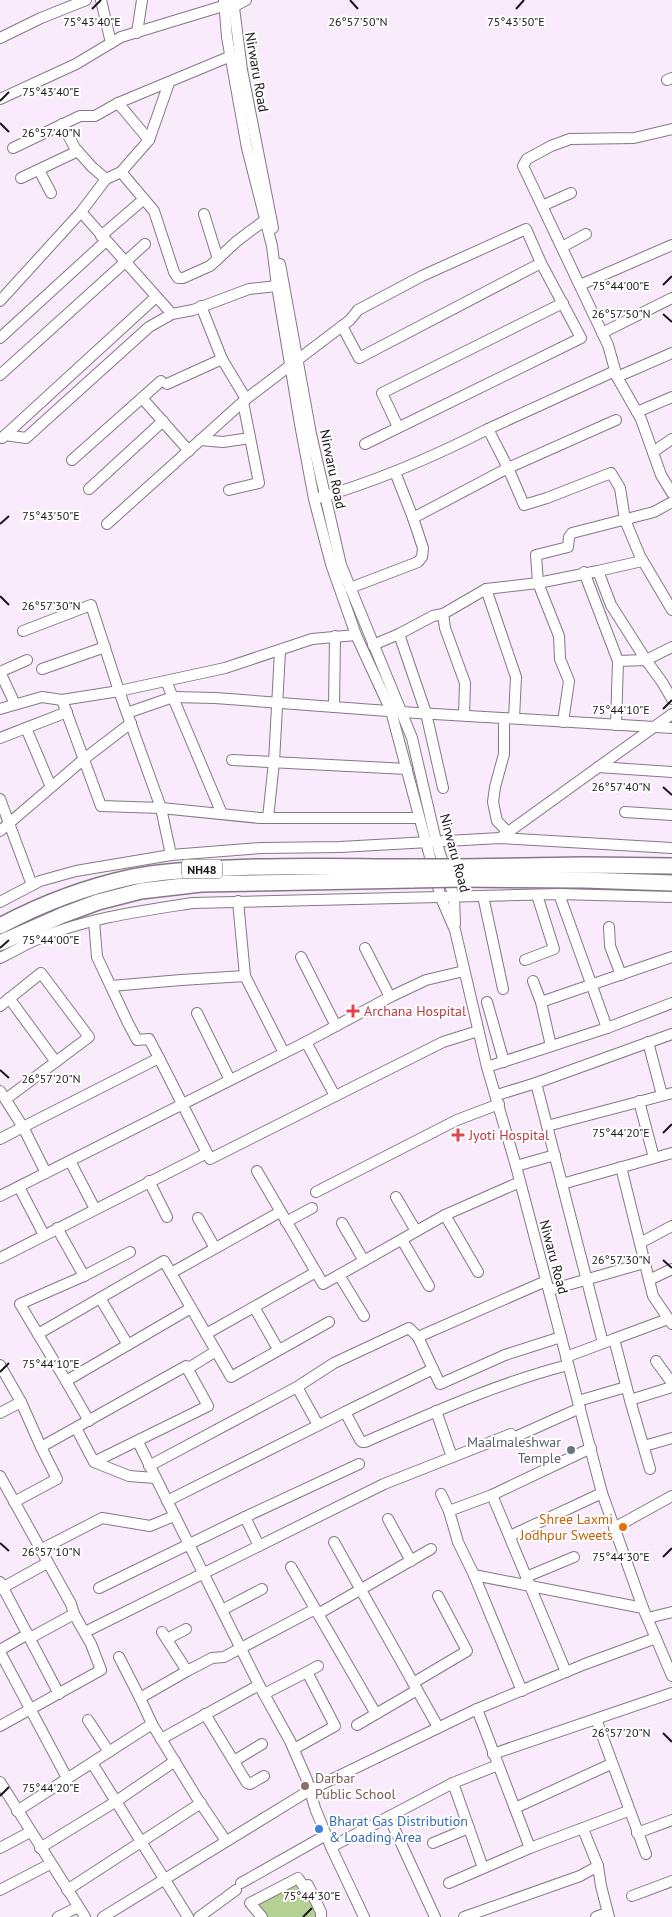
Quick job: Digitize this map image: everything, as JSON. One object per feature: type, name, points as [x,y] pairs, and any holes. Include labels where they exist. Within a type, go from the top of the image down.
[{"type":"highway","name":"NH48","points":[[460,873],[583,865],[672,866]]},
{"type":"highway","name":"NH48","points":[[0,926],[52,902],[96,886],[134,877],[179,871],[250,867],[460,873],[672,883]]},
{"type":"highway","name":"NH48","points":[[0,943],[63,914],[98,902],[141,891],[201,884],[412,873]]},
{"type":"street","points":[[0,38],[41,18],[86,0]]},
{"type":"street","points":[[101,0],[111,43]]},
{"type":"street","points":[[136,33],[142,0]]},
{"type":"street","points":[[0,99],[76,64],[121,37],[246,0]]},
{"type":"street","name":"Nirwaru Road","points":[[228,4],[231,56],[247,148],[272,246],[276,286],[290,367],[319,498],[341,565],[373,645],[396,711],[407,769],[425,841]]},
{"type":"street","name":"Nirwaru Road","points":[[228,4],[298,360],[331,564],[356,635],[412,738],[436,841],[454,897],[455,930]]},
{"type":"street","points":[[13,148],[80,116],[94,116],[118,103],[231,56]]},
{"type":"street","points":[[0,301],[81,212],[106,179],[122,172],[149,140],[169,83]]},
{"type":"street","points":[[118,103],[149,140]]},
{"type":"street","points":[[62,124],[78,151],[106,179]]},
{"type":"street","points":[[672,129],[634,138],[570,139],[551,146],[527,159],[523,168],[608,345],[616,374],[641,419],[661,475],[672,493]]},
{"type":"street","points":[[21,178],[78,151]]},
{"type":"street","points":[[39,170],[51,193]]},
{"type":"street","points":[[122,172],[154,211],[174,272],[178,278],[183,278],[210,266],[237,241],[265,220]]},
{"type":"street","points":[[542,206],[571,193]]},
{"type":"street","points":[[0,338],[144,199]]},
{"type":"street","points":[[81,212],[103,239],[172,314]]},
{"type":"street","points":[[204,214],[218,259]]},
{"type":"street","points":[[107,524],[244,400],[342,326],[358,310],[422,276],[526,229],[541,263],[581,338],[364,444]]},
{"type":"street","points":[[562,247],[586,234]]},
{"type":"street","points":[[0,375],[145,244]]},
{"type":"street","points":[[580,285],[672,245]]},
{"type":"street","points":[[342,326],[359,358],[541,263]]},
{"type":"street","points":[[2,438],[26,438],[149,327],[172,314],[202,306],[249,289],[276,286]]},
{"type":"street","points":[[2,438],[156,297]]},
{"type":"street","points":[[602,333],[672,298]]},
{"type":"street","points":[[398,427],[382,393],[563,303]]},
{"type":"street","points":[[202,306],[222,358],[244,400],[259,483],[229,490]]},
{"type":"street","points":[[319,498],[370,482],[439,454],[488,429],[616,374],[672,353]]},
{"type":"street","points":[[72,460],[142,398],[164,382],[222,358]]},
{"type":"street","points":[[57,388],[63,404]]},
{"type":"street","points":[[637,412],[672,397]]},
{"type":"street","points":[[142,398],[188,451]]},
{"type":"street","points":[[413,518],[508,468],[616,420]]},
{"type":"street","points":[[89,489],[163,422]]},
{"type":"street","points":[[488,429],[524,504],[547,498],[611,473],[620,488],[625,520],[642,560],[672,610]]},
{"type":"street","points":[[200,440],[223,442],[250,438]]},
{"type":"street","points":[[653,452],[672,439]]},
{"type":"street","points":[[350,588],[418,562],[422,557],[423,548],[395,472]]},
{"type":"street","points":[[563,722],[569,681],[560,659],[560,636],[538,583],[535,558],[538,553],[568,547],[569,537],[572,533],[654,512],[672,502]]},
{"type":"street","points":[[373,645],[433,616],[443,614],[486,588],[538,583],[642,560]]},
{"type":"street","points":[[598,571],[611,605],[672,699]]},
{"type":"street","points":[[584,572],[618,661],[616,725]]},
{"type":"street","points":[[486,588],[516,677],[504,754],[493,802],[497,821],[504,835]]},
{"type":"street","points":[[23,631],[91,605],[119,691],[161,808],[172,854]]},
{"type":"street","points":[[443,614],[445,628],[465,684],[464,715]]},
{"type":"street","points":[[399,634],[426,713],[443,788]]},
{"type":"street","points":[[0,709],[42,697],[62,700],[119,691],[225,668],[312,640],[356,635]]},
{"type":"street","points":[[334,706],[335,636]]},
{"type":"street","points":[[42,669],[105,647]]},
{"type":"street","points":[[618,661],[646,660],[672,647]]},
{"type":"street","points":[[268,818],[274,762],[280,651]]},
{"type":"street","points":[[15,704],[0,672],[27,660]]},
{"type":"street","points":[[166,681],[222,814]]},
{"type":"street","points":[[127,713],[173,697],[672,728]]},
{"type":"street","points":[[62,700],[101,806],[161,808],[268,818],[419,818]]},
{"type":"street","points":[[0,738],[66,712]]},
{"type":"street","points":[[504,835],[672,714]]},
{"type":"street","points":[[0,831],[84,759],[131,724]]},
{"type":"street","points":[[26,728],[51,787]]},
{"type":"street","points":[[232,760],[407,769]]},
{"type":"street","points":[[598,767],[672,772]]},
{"type":"street","points":[[0,799],[32,885]]},
{"type":"street","points":[[625,812],[672,815]]},
{"type":"street","points":[[0,902],[32,885],[76,871],[172,854],[436,841],[504,835],[672,848]]},
{"type":"street","name":"Niwaru Road","points":[[425,841],[441,898],[455,930],[487,1067],[516,1166],[602,1493],[646,1613],[672,1676]]},
{"type":"street","points":[[559,894],[607,1028]]},
{"type":"street","points":[[0,958],[38,939],[78,925],[135,912],[193,903],[559,894],[672,897]]},
{"type":"street","points":[[525,960],[554,949],[537,895]]},
{"type":"street","points":[[483,896],[503,989]]},
{"type":"street","points":[[238,901],[245,976],[284,1053]]},
{"type":"street","points":[[94,921],[97,957],[137,1040],[149,1039],[210,1159],[443,1042],[478,1031]]},
{"type":"street","points":[[609,927],[610,946],[621,975]]},
{"type":"street","points":[[365,948],[390,997]]},
{"type":"street","points":[[300,956],[336,1026]]},
{"type":"street","points":[[541,1002],[672,957]]},
{"type":"street","points":[[0,1196],[306,1042],[390,997],[426,980],[464,971]]},
{"type":"street","points":[[0,1006],[41,973],[89,1038],[3,1096],[23,1128],[46,1173]]},
{"type":"street","points":[[111,986],[245,976]]},
{"type":"street","points":[[533,981],[541,1002],[551,1046]]},
{"type":"street","points":[[9,998],[56,1062]]},
{"type":"street","points":[[487,1002],[504,1062]]},
{"type":"street","points":[[487,1067],[607,1028],[672,1003]]},
{"type":"street","points":[[197,1013],[230,1080]]},
{"type":"street","points":[[316,1192],[457,1120],[536,1083],[672,1034]]},
{"type":"street","points":[[306,1042],[335,1096]]},
{"type":"street","points":[[547,1126],[667,1094],[648,1042]]},
{"type":"street","points":[[0,1140],[159,1058]]},
{"type":"street","points":[[536,1083],[603,1343]]},
{"type":"street","points":[[639,1101],[654,1158]]},
{"type":"street","points":[[0,1258],[207,1153]]},
{"type":"street","points":[[516,1166],[554,1155]]},
{"type":"street","points":[[562,1184],[654,1158],[671,1157]]},
{"type":"street","points":[[70,1161],[95,1209]]},
{"type":"street","points":[[344,1412],[362,1442],[436,1411],[567,1361],[603,1343],[670,1322],[653,1296],[621,1167]]},
{"type":"street","points":[[257,1171],[322,1284],[445,1215],[520,1182]]},
{"type":"street","points":[[149,1181],[167,1217]]},
{"type":"street","points":[[19,1186],[44,1235]]},
{"type":"street","points":[[396,1197],[416,1231]]},
{"type":"street","points":[[286,1222],[312,1208]]},
{"type":"street","points":[[170,1273],[280,1212]]},
{"type":"street","points":[[445,1215],[478,1272]]},
{"type":"street","points":[[198,1218],[214,1248]]},
{"type":"street","points":[[342,1223],[364,1261]]},
{"type":"street","points":[[640,1243],[672,1226]]},
{"type":"street","points":[[57,1228],[84,1276]]},
{"type":"street","points":[[402,1240],[429,1286]]},
{"type":"street","points":[[89,1421],[20,1304],[84,1276],[130,1252]]},
{"type":"street","points":[[38,1334],[164,1261],[233,1381],[278,1349],[330,1322]]},
{"type":"street","points":[[418,1337],[548,1286],[586,1279],[644,1263]]},
{"type":"street","points":[[649,1280],[672,1269]]},
{"type":"street","points":[[206,1334],[316,1272]]},
{"type":"street","points":[[339,1275],[364,1316]]},
{"type":"street","points":[[100,1298],[128,1345]]},
{"type":"street","points":[[254,1307],[278,1349]]},
{"type":"street","points":[[66,1382],[191,1308]]},
{"type":"street","points":[[149,1466],[297,1387],[334,1363],[410,1328],[418,1337],[440,1384],[506,1355],[561,1337]]},
{"type":"street","points":[[614,1339],[650,1469]]},
{"type":"street","points":[[187,1369],[216,1351]]},
{"type":"street","points":[[630,1400],[672,1385],[656,1361]]},
{"type":"street","points":[[0,1366],[21,1402],[57,1479],[14,1502]]},
{"type":"street","points":[[41,1447],[186,1366],[208,1406],[94,1462]]},
{"type":"street","points":[[167,1501],[433,1369]]},
{"type":"street","points":[[297,1387],[318,1425]]},
{"type":"street","points":[[84,1632],[384,1484],[511,1434],[513,1438],[579,1404],[626,1387]]},
{"type":"street","points":[[0,1413],[21,1402]]},
{"type":"street","points":[[436,1411],[452,1457]]},
{"type":"street","points":[[76,1428],[94,1462],[129,1476],[155,1478]]},
{"type":"street","points":[[644,1446],[672,1438]]},
{"type":"street","points":[[138,1442],[261,1690],[294,1749],[326,1835],[364,1917]]},
{"type":"street","points":[[449,1511],[492,1495],[591,1448]]},
{"type":"street","points":[[99,1588],[244,1517],[359,1464]]},
{"type":"street","points":[[0,1476],[47,1564],[72,1604],[74,1614],[91,1644],[100,1670],[0,1726]]},
{"type":"street","points":[[510,1536],[602,1493]]},
{"type":"street","points":[[441,1494],[449,1511],[458,1542],[474,1575],[522,1691]]},
{"type":"street","points":[[492,1495],[566,1672]]},
{"type":"street","points":[[614,1528],[672,1496]]},
{"type":"street","points":[[40,1550],[102,1518],[150,1526],[174,1516]]},
{"type":"street","points":[[244,1517],[259,1546]]},
{"type":"street","points":[[388,1519],[411,1561]]},
{"type":"street","points":[[334,1542],[438,1727]]},
{"type":"street","points":[[140,1698],[212,1658],[224,1657],[360,1590],[432,1549]]},
{"type":"street","points":[[528,1582],[574,1557]]},
{"type":"street","points":[[47,1564],[1,1586],[59,1694]]},
{"type":"street","points":[[291,1567],[376,1714]]},
{"type":"street","points":[[474,1575],[528,1582],[646,1613],[672,1612]]},
{"type":"street","points":[[222,1610],[262,1590]]},
{"type":"street","points":[[357,1725],[376,1714],[466,1651],[438,1596]]},
{"type":"street","points":[[67,1778],[29,1710],[0,1651],[74,1614]]},
{"type":"street","points":[[186,1629],[165,1635],[187,1671]]},
{"type":"street","points":[[103,1917],[310,1790],[438,1727],[566,1672],[656,1638]]},
{"type":"street","points":[[119,1657],[152,1724],[226,1841]]},
{"type":"street","points":[[161,1739],[205,1714],[318,1666]]},
{"type":"street","points":[[294,1749],[335,1726],[307,1672]]},
{"type":"street","points":[[493,1754],[672,1693]]},
{"type":"street","points":[[477,1710],[530,1848]]},
{"type":"street","points":[[205,1714],[249,1784],[264,1776]]},
{"type":"street","points":[[596,1719],[628,1811],[646,1854]]},
{"type":"street","points":[[88,1720],[109,1752]]},
{"type":"street","points":[[17,1811],[152,1724]]},
{"type":"street","points":[[234,1761],[262,1744]]},
{"type":"street","points":[[40,1848],[115,1802],[175,1761]]},
{"type":"street","points":[[92,1763],[188,1917]]},
{"type":"street","points":[[516,1808],[612,1764]]},
{"type":"street","points":[[331,1847],[453,1783],[498,1766]]},
{"type":"street","points":[[0,1782],[85,1917]]},
{"type":"street","points":[[453,1783],[483,1868]]},
{"type":"street","points":[[67,1890],[201,1803]]},
{"type":"street","points":[[449,1883],[530,1848],[628,1811]]},
{"type":"street","points":[[389,1817],[435,1917]]},
{"type":"street","points":[[637,1833],[672,1820]]},
{"type":"street","points":[[433,1843],[469,1828]]},
{"type":"street","points":[[583,1829],[598,1866],[608,1915],[596,1917]]},
{"type":"street","points":[[0,1848],[30,1832]]},
{"type":"street","points":[[199,1917],[239,1887],[326,1835]]},
{"type":"street","points":[[0,1890],[50,1864]]},
{"type":"street","points":[[464,1917],[580,1876],[598,1866]]},
{"type":"street","points":[[262,1917],[250,1903],[298,1878],[304,1887],[308,1886],[322,1912],[321,1917]]},
{"type":"street","points":[[632,1896],[672,1881]]},
{"type":"street","points":[[58,1917],[78,1907]]},
{"type":"green space","points":[[298,1883],[308,1889],[319,1917],[267,1917],[257,1905]]},
{"type":"place","name":"Archana Hospital","points":[[353,1011]]},
{"type":"place","name":"Jyoti Hospital","points":[[458,1135]]},
{"type":"place","name":"Maalmaleshwar Temple","points":[[571,1450]]},
{"type":"place","name":"Shree Laxmi Jodhpur Sweets","points":[[623,1527]]},
{"type":"place","name":"Darbar Public School","points":[[305,1786]]},
{"type":"place","name":"Bharat Gas Distribution & Loading Area","points":[[319,1829]]}]
